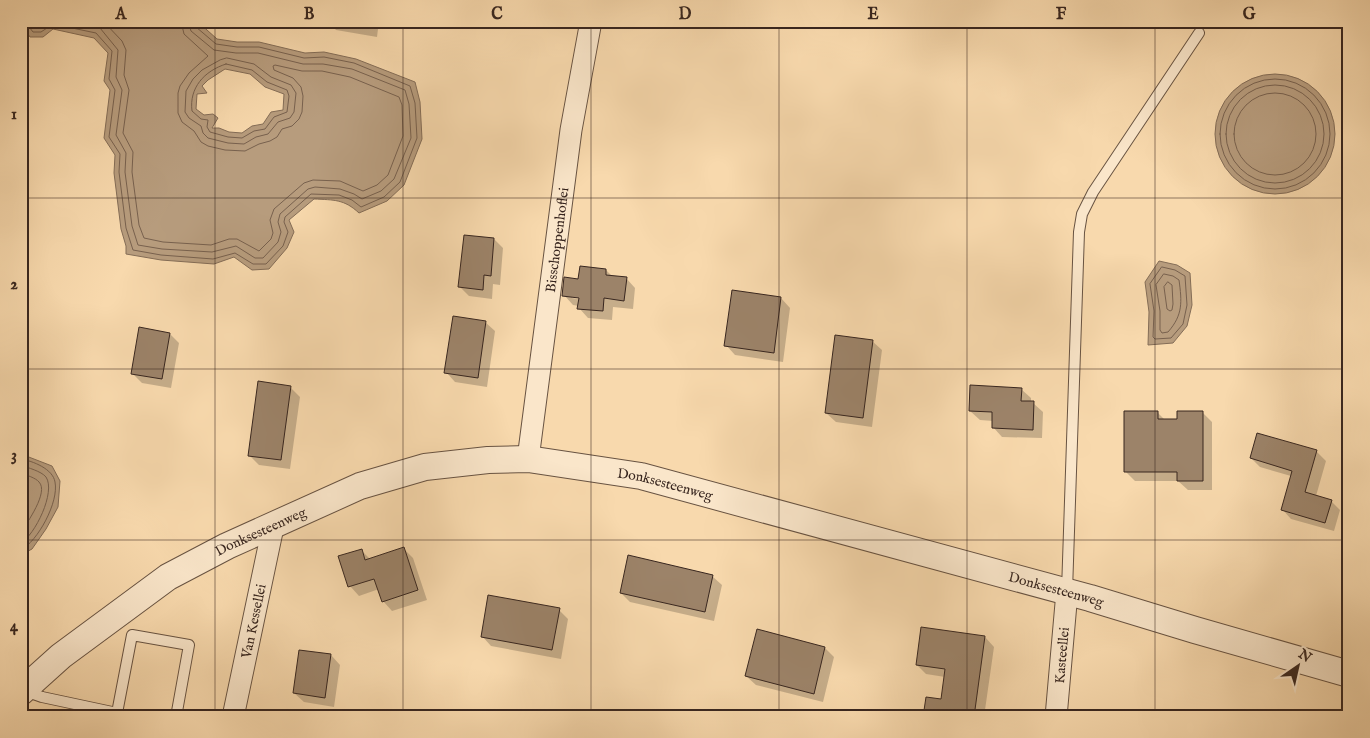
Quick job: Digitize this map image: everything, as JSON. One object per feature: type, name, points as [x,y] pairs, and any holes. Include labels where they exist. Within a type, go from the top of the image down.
[{"type":"street","name":"Bisschoppenhoflei","points":[[528,459],[570,130],[591,21]]},
{"type":"street","name":"Donksesteenweg","points":[[22,691],[61,656],[168,577],[228,546],[360,486],[425,467],[488,460],[528,459],[640,476],[1067,592],[1349,674]]},
{"type":"street","name":"Van Kessellei","points":[[233,717],[272,527]]},
{"type":"street","name":"Kasteellei","points":[[1056,717],[1067,592]]},
{"type":"lane","points":[[1067,592],[1079,232],[1082,214],[1093,192],[1200,33]]},
{"type":"lane","points":[[22,691],[117,713],[132,635],[189,645],[176,717]]},
{"type":"water","points":[[21,21],[197,21],[217,39],[237,42],[259,42],[305,53],[324,52],[356,59],[415,82],[420,102],[422,139],[404,185],[387,201],[359,213],[354,208],[343,203],[333,200],[314,199],[289,220],[294,232],[287,248],[269,269],[252,270],[234,257],[214,264],[161,260],[126,254],[114,173],[115,155],[104,138],[110,90],[104,81],[108,53],[94,38],[53,29],[43,37],[30,37]],"holes":[[[225,69],[250,74],[265,87],[284,94],[283,110],[271,112],[263,124],[252,126],[242,133],[212,128],[218,118],[213,114],[204,115],[196,109],[197,94],[207,93],[202,86]]]},
{"type":"water","points":[[1275,74],[1287,75],[1298,79],[1308,84],[1317,92],[1325,101],[1330,111],[1334,122],[1334,146],[1330,157],[1325,167],[1317,176],[1308,184],[1298,189],[1287,193],[1275,194],[1263,193],[1252,189],[1242,184],[1233,176],[1225,167],[1220,157],[1216,146],[1215,134],[1216,122],[1220,111],[1225,101],[1233,92],[1242,84],[1252,79],[1263,75]]},
{"type":"water","points":[[1159,261],[1177,265],[1190,273],[1192,305],[1187,326],[1173,343],[1148,345],[1149,312],[1145,282]]},
{"type":"water","points":[[21,454],[52,466],[60,481],[58,507],[32,549],[21,555]]},
{"type":"building","points":[[328,21],[369,21],[367,28]]},
{"type":"building","points":[[464,235],[494,238],[491,276],[484,275],[483,290],[458,287]]},
{"type":"building","points":[[580,266],[606,269],[606,275],[627,277],[624,301],[604,298],[603,311],[577,309],[579,298],[562,296],[564,277],[578,279]]},
{"type":"building","points":[[732,290],[781,297],[774,353],[724,346]]},
{"type":"building","points":[[453,316],[486,321],[478,378],[444,373]]},
{"type":"building","points":[[139,327],[170,333],[162,379],[131,374]]},
{"type":"building","points":[[835,335],[873,340],[863,418],[825,413]]},
{"type":"building","points":[[258,381],[291,386],[281,460],[248,456]]},
{"type":"building","points":[[970,385],[1022,388],[1021,401],[1034,401],[1033,430],[992,428],[992,412],[969,411]]},
{"type":"building","points":[[1124,411],[1158,411],[1158,419],[1177,419],[1177,411],[1203,411],[1203,481],[1177,481],[1177,472],[1124,472]]},
{"type":"building","points":[[1257,433],[1317,450],[1305,492],[1332,500],[1325,523],[1281,510],[1292,471],[1250,458]]},
{"type":"building","points":[[404,547],[418,590],[382,602],[374,579],[348,587],[338,556],[362,549],[365,560]]},
{"type":"building","points":[[628,555],[713,575],[705,612],[620,593]]},
{"type":"building","points":[[488,595],[560,608],[552,650],[481,637]]},
{"type":"building","points":[[921,627],[985,636],[974,717],[923,717],[926,697],[941,699],[945,669],[916,665]]},
{"type":"building","points":[[757,629],[825,647],[814,694],[745,676]]},
{"type":"building","points":[[299,650],[331,654],[325,698],[293,693]]}]
